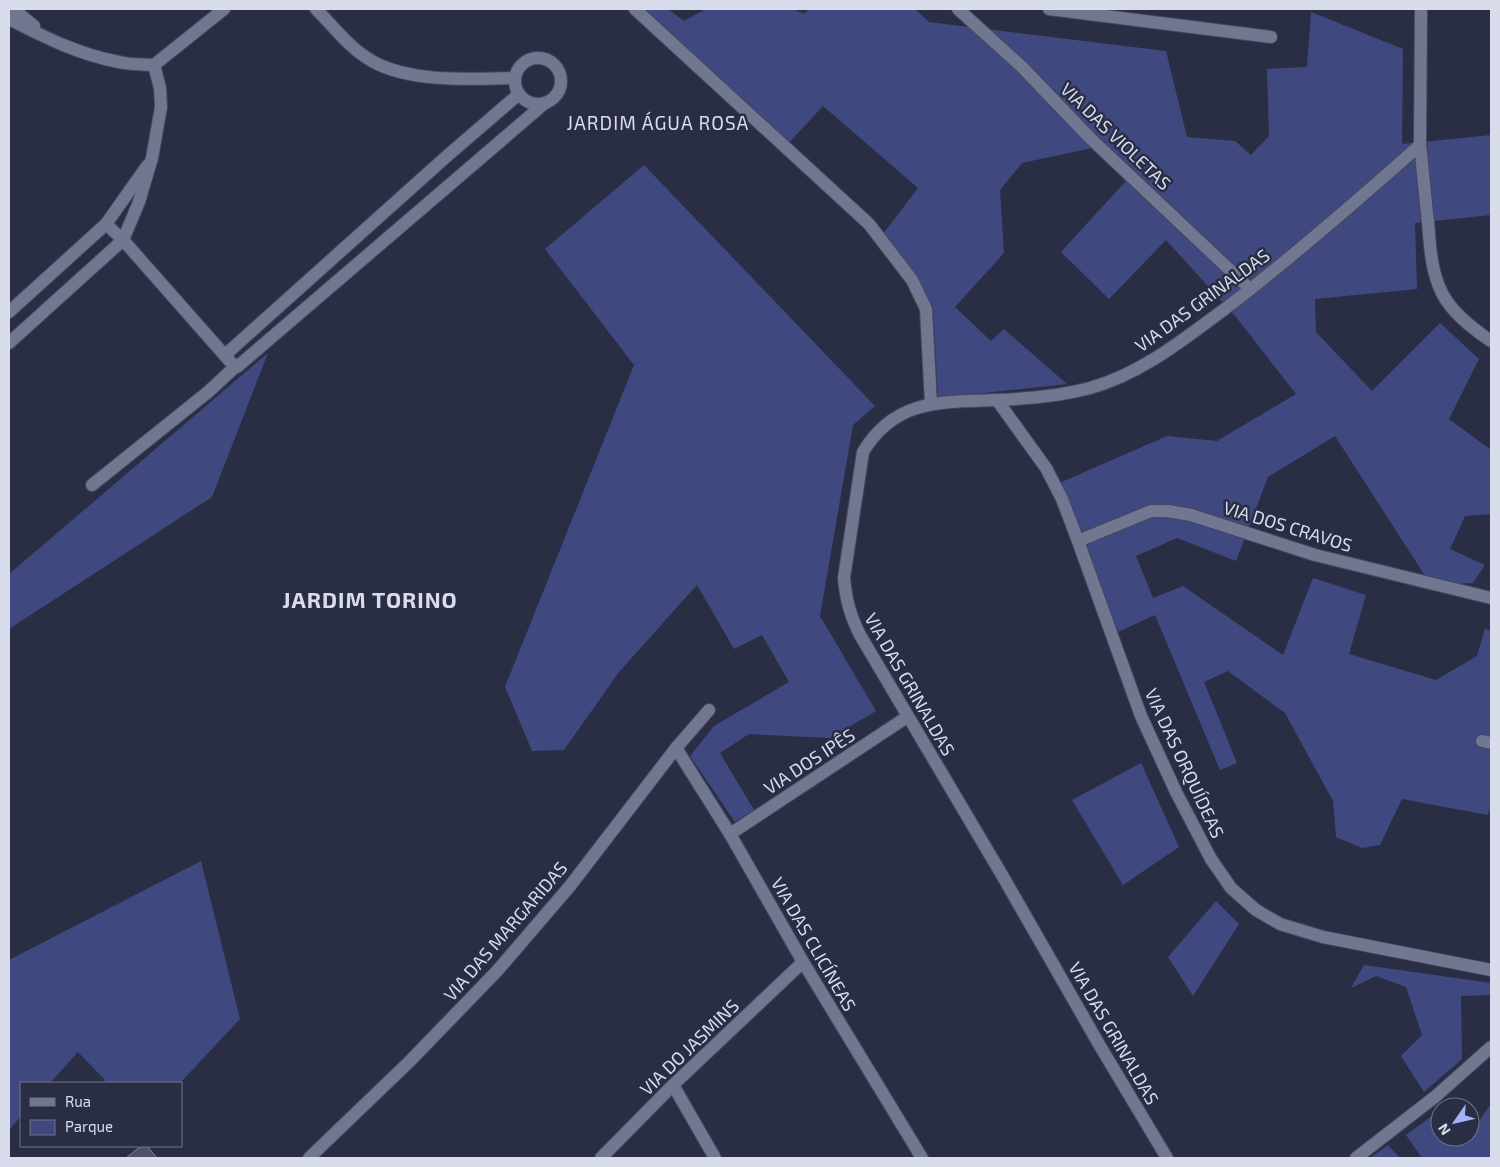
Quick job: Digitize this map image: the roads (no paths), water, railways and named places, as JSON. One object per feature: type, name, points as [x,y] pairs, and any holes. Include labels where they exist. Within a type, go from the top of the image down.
[{"type":"street","points":[[13,9],[49,40]]},
{"type":"street","points":[[316,9],[357,51],[371,61],[386,68],[468,80],[515,78]]},
{"type":"street","name":"VIA DAS VIOLETAS","points":[[958,9],[1022,67],[1089,137],[1250,289]]},
{"type":"street","points":[[1049,9],[1271,37]]},
{"type":"street","points":[[1421,9],[1420,145],[1430,248],[1435,275],[1442,295],[1454,310],[1475,331],[1491,341]]},
{"type":"street","points":[[9,19],[49,40],[92,56],[121,63],[154,65],[218,10]]},
{"type":"street","points":[[638,12],[869,224],[912,280],[926,309],[931,404]]},
{"type":"street","points":[[92,485],[208,392],[545,103],[552,100],[558,94],[561,87],[562,79],[560,72],[556,65],[549,60],[534,58],[521,65],[515,78],[516,85],[519,94],[527,101],[545,103]]},
{"type":"street","points":[[9,343],[123,240],[140,202],[152,158],[161,106],[160,88],[154,65]]},
{"type":"street","points":[[224,355],[519,94]]},
{"type":"street","name":"VIA DAS GRINALDAS","points":[[1168,1158],[907,717],[850,616],[845,595],[844,578],[863,452],[872,438],[884,426],[901,414],[931,404],[1059,394],[1090,388],[1142,366],[1165,352],[1250,289],[1338,218],[1420,145]]},
{"type":"street","points":[[9,312],[106,224],[152,158]]},
{"type":"street","points":[[106,224],[123,240],[235,367]]},
{"type":"street","name":"VIA DAS ORQUÍDEAS","points":[[996,400],[1046,468],[1062,499],[1141,716],[1180,800],[1211,859],[1231,888],[1256,910],[1280,924],[1324,937],[1491,970]]},
{"type":"street","name":"VIA DOS CRAVOS","points":[[1078,541],[1151,511],[1168,511],[1191,515],[1315,555],[1491,598]]},
{"type":"street","name":"VIA DAS MARGARIDAS","points":[[308,1158],[410,1062],[497,971],[570,886],[676,748],[709,710]]},
{"type":"street","name":"VIA DOS IPÊS","points":[[730,834],[907,717]]},
{"type":"street","name":"VIA DAS CLICÍNEAS","points":[[676,748],[730,834],[803,962],[922,1158]]},
{"type":"street","name":"VIA DO JASMINS","points":[[601,1158],[673,1085],[803,962]]},
{"type":"street","points":[[1356,1158],[1436,1096],[1491,1047]]},
{"type":"street","points":[[673,1085],[715,1158]]},
{"type":"district","name":"JARDIM ÁGUA ROSA","points":[[658,122]]},
{"type":"district","name":"JARDIM TORINO","points":[[370,599]]}]
